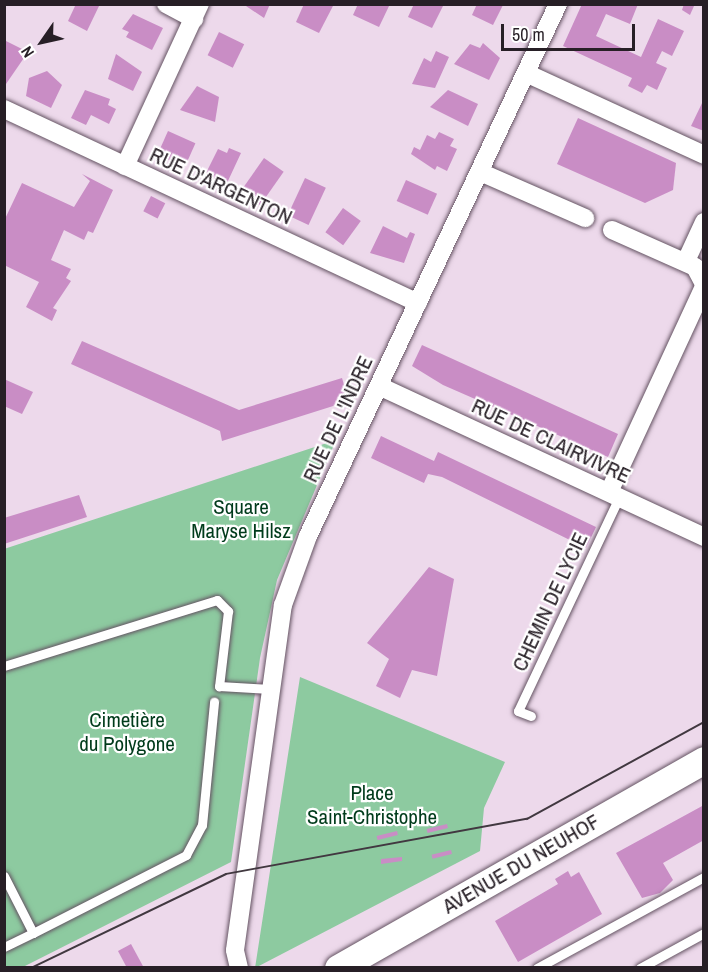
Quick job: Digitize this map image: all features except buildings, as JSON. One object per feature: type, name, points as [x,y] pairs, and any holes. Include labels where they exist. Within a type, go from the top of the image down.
[{"type":"street","points":[[125,166],[197,12],[166,4]]},
{"type":"street","name":"RUE DE L'INDRE","points":[[235,962],[283,605],[308,536],[558,4]]},
{"type":"street","points":[[526,73],[704,155]]},
{"type":"street","name":"RUE D'ARGENTON","points":[[4,110],[418,303]]},
{"type":"street","points":[[480,172],[585,218]]},
{"type":"street","points":[[686,261],[704,222]]},
{"type":"street","points":[[612,230],[686,261],[704,285],[614,495]]},
{"type":"street","name":"RUE DE CLAIRVIVRE","points":[[379,386],[704,537]]},
{"type":"street","name":"AVENUE DU NEUHOF","points":[[338,968],[704,760]]},
{"type":"lane","name":"CHEMIN DE LYCIE","points":[[531,716],[518,711],[614,495]]},
{"type":"lane","points":[[4,666],[217,600],[228,611],[219,686],[270,689]]},
{"type":"lane","points":[[4,947],[195,846],[202,825],[214,702]]},
{"type":"lane","points":[[4,876],[33,933]]},
{"type":"lane","points":[[537,968],[554,963],[704,877]]},
{"type":"lane","points":[[640,968],[704,933]]},
{"type":"green space","name":"Cimetière du Polygone","points":[[336,440],[277,580],[260,658],[231,862],[21,968],[4,967],[4,549]]},
{"type":"green space","name":"Place Saint-Christophe","points":[[300,677],[505,762],[484,808],[480,851],[255,968]]},
{"type":"tram line","points":[[31,968],[226,874],[527,819],[704,722]]},
{"type":"park label","name":"Square Maryse Hilsz","points":[[241,519]]}]
